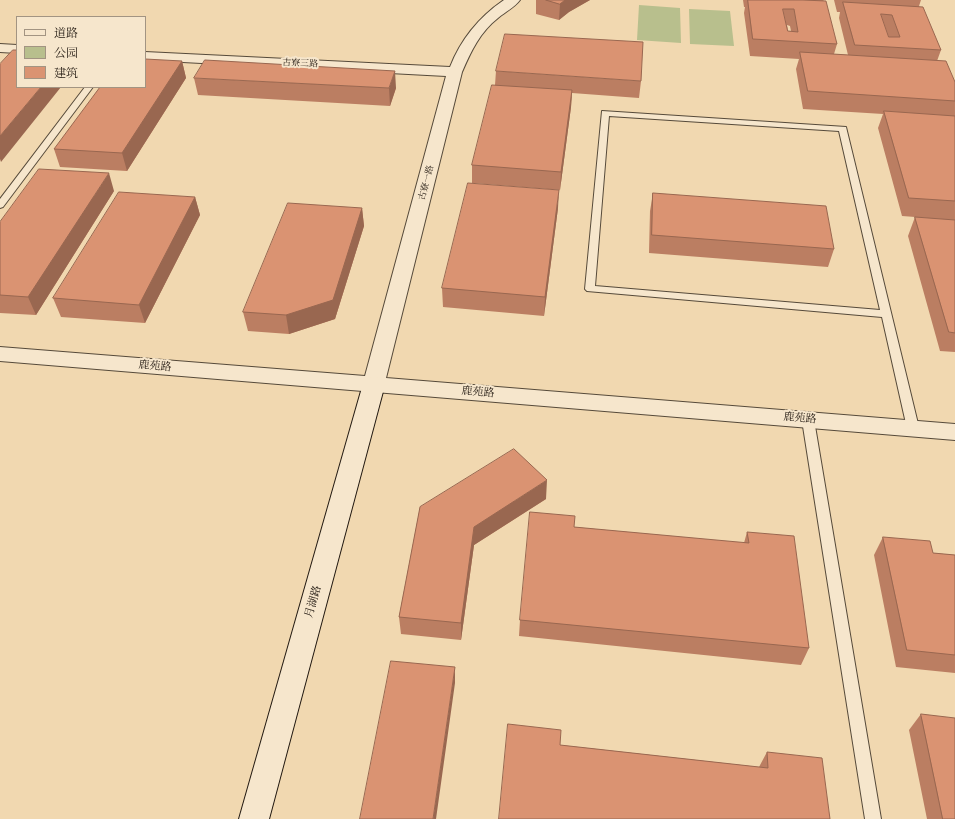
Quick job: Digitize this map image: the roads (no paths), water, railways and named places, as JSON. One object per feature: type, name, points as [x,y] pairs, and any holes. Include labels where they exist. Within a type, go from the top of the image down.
[{"type":"street","name":"古寮一路","points":[[374,384],[455,72],[464,50],[478,29],[496,11],[512,0]]},
{"type":"street","points":[[0,48],[16,49]]},
{"type":"street","name":"古寮三路","points":[[146,56],[455,72]]},
{"type":"street","name":"鹿苑路","points":[[0,354],[955,432]]},
{"type":"street","name":"月湖路","points":[[254,819],[374,384]]},
{"type":"lane","points":[[0,205],[88,88]]},
{"type":"lane","points":[[886,314],[590,289],[604,113],[843,129],[913,428]]},
{"type":"lane","points":[[808,420],[873,819]]}]
